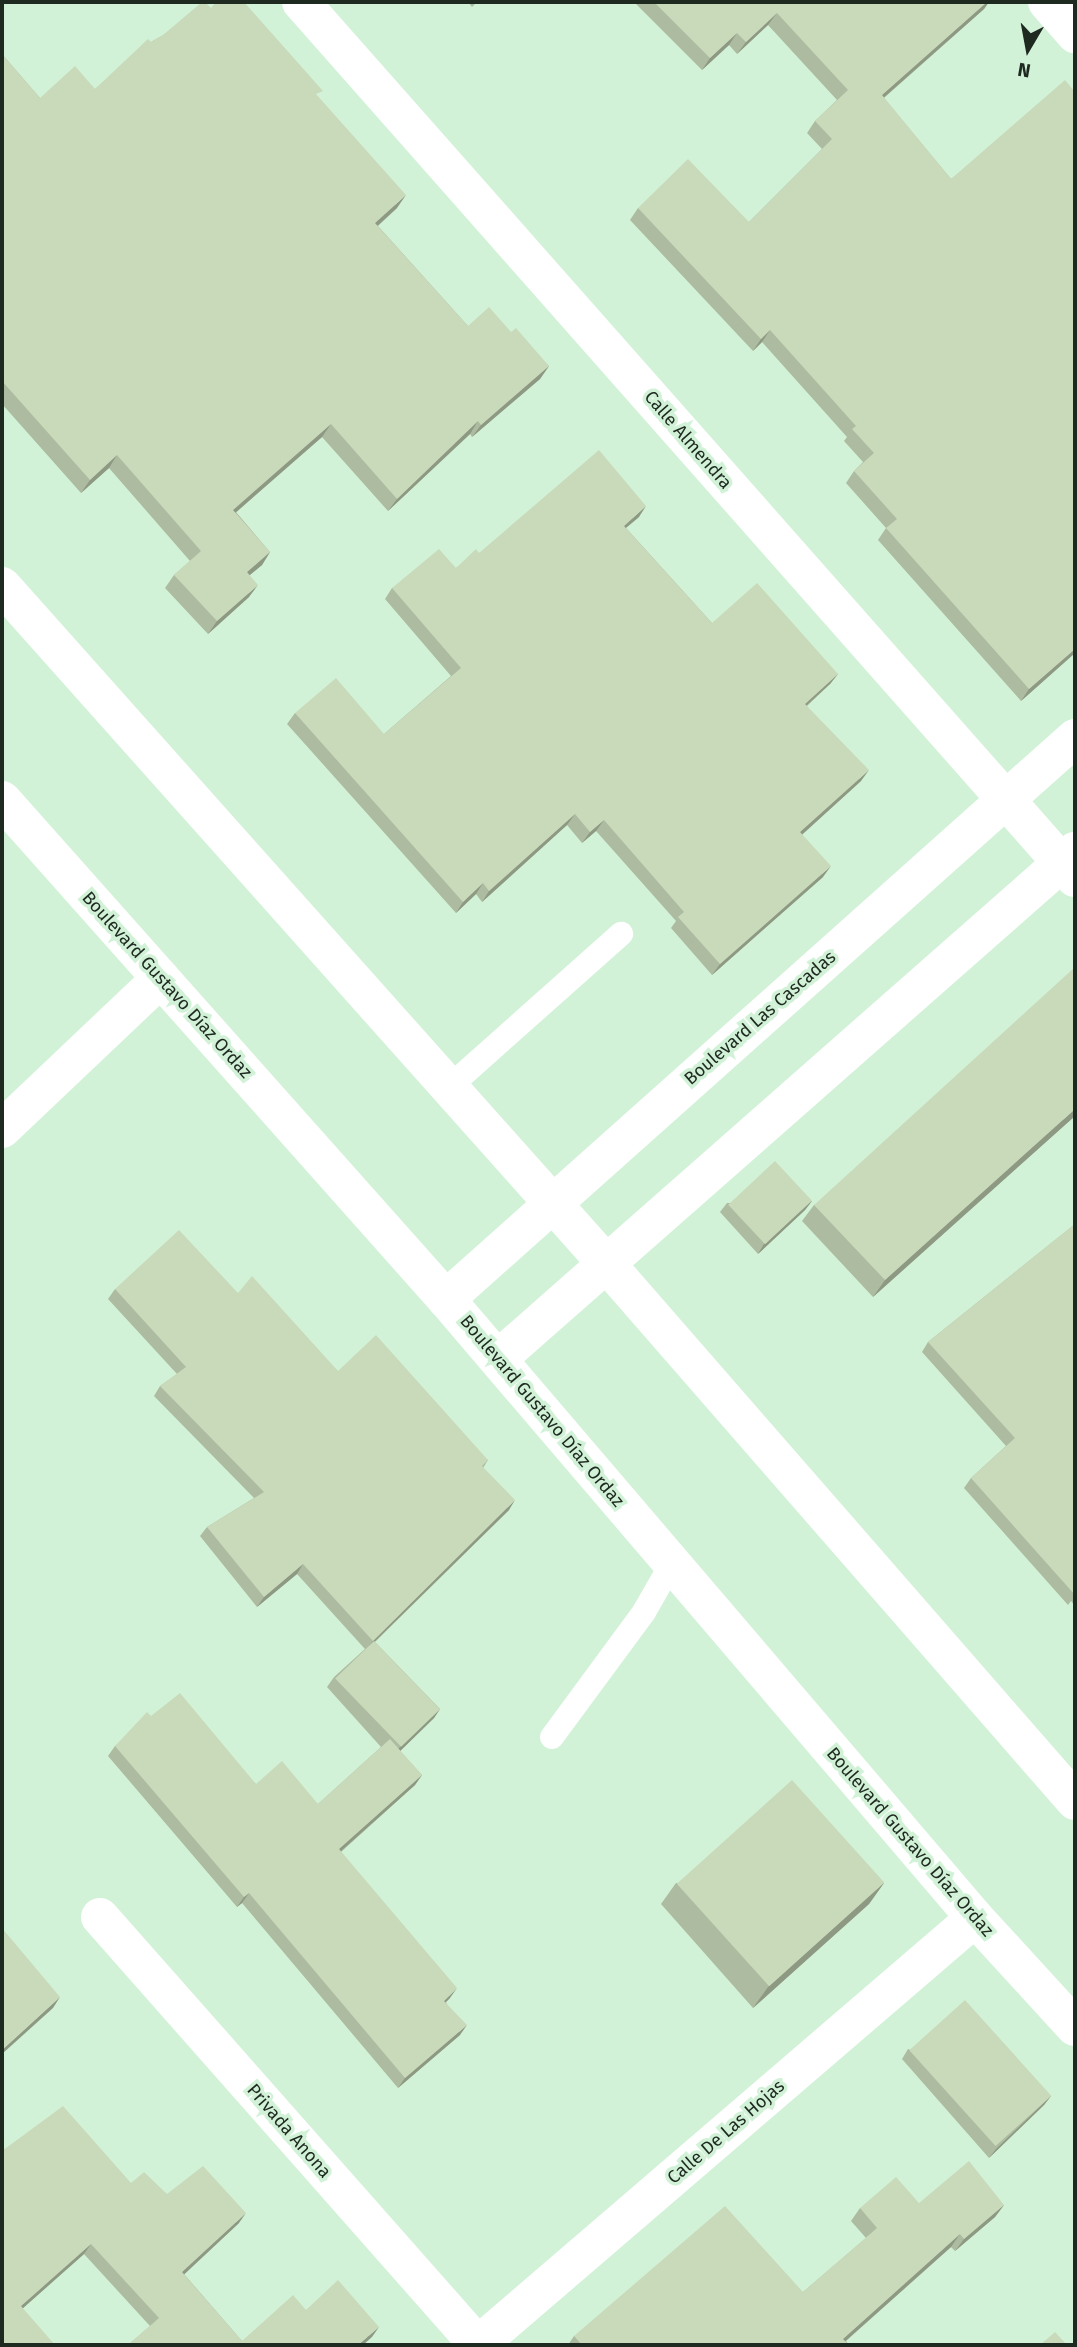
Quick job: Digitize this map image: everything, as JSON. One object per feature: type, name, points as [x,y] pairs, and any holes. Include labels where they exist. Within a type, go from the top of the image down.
[{"type":"street","name":"Calle Almendra","points":[[301,2],[1006,800],[1071,864]]},
{"type":"street","points":[[1047,2],[1075,34]]},
{"type":"street","points":[[2,586],[605,1262],[1075,1801]]},
{"type":"street","name":"Boulevard Las Cascadas","points":[[446,1298],[1075,738]]},
{"type":"street","name":"Boulevard Gustavo Díaz Ordaz","points":[[2,800],[446,1298],[975,1918],[1075,2027]]},
{"type":"street","points":[[498,1359],[605,1262],[1071,864]]},
{"type":"street","points":[[2,1129],[161,978]]},
{"type":"street","name":"Privada Anona","points":[[100,1917],[478,2345]]},
{"type":"street","name":"Calle De Las Hojas","points":[[478,2345],[975,1918]]},
{"type":"lane","points":[[448,1088],[621,934]]},
{"type":"lane","points":[[552,1737],[644,1612],[672,1563]]},
{"type":"building","points":[[202,2],[211,8],[216,2],[244,2],[323,91],[316,94],[406,195],[375,223],[468,326],[489,307],[511,332],[516,328],[549,366],[481,425],[478,421],[397,499],[331,424],[233,510],[270,552],[247,572],[258,585],[217,621],[174,575],[201,551],[117,455],[90,480],[2,381],[2,54],[40,98],[75,66],[95,89],[148,39],[151,42],[163,35]]},
{"type":"building","points":[[654,2],[987,2],[882,95],[951,179],[1065,80],[1075,92],[1075,649],[1029,689],[886,528],[897,519],[854,471],[874,453],[852,429],[856,426],[770,330],[761,339],[638,208],[688,159],[749,222],[832,139],[815,121],[848,90],[777,13],[746,42],[737,33],[710,58]]},
{"type":"building","points":[[599,450],[646,506],[624,526],[712,623],[757,583],[838,674],[805,704],[869,770],[800,832],[831,866],[720,964],[678,917],[684,912],[604,820],[590,832],[575,814],[489,891],[483,883],[463,902],[295,713],[336,678],[384,734],[461,668],[392,588],[439,549],[456,568],[476,549],[479,553]]},
{"type":"building","points":[[1075,967],[1075,1109],[885,1280],[814,1205]]},
{"type":"building","points":[[775,1161],[812,1200],[765,1244],[728,1205]]},
{"type":"building","points":[[1075,1224],[1075,1595],[971,1478],[1015,1438],[928,1342]]},
{"type":"building","points":[[179,1230],[238,1293],[252,1276],[338,1371],[376,1335],[488,1460],[482,1466],[515,1500],[373,1641],[303,1564],[264,1597],[207,1527],[264,1492],[160,1386],[186,1367],[115,1289]]},
{"type":"building","points":[[374,1641],[440,1709],[401,1747],[335,1679]]},
{"type":"building","points":[[180,1693],[256,1784],[282,1761],[318,1804],[390,1739],[422,1775],[339,1849],[457,1988],[444,2001],[467,2025],[405,2078],[249,1893],[244,1897],[115,1746],[147,1712],[151,1716]]},
{"type":"building","points":[[792,1780],[884,1883],[769,1986],[677,1884]]},
{"type":"building","points":[[2,1928],[60,1997],[2,2050]]},
{"type":"building","points":[[965,2000],[1051,2096],[996,2146],[909,2050]]},
{"type":"building","points":[[63,2106],[131,2183],[144,2172],[167,2194],[203,2166],[246,2213],[182,2272],[242,2341],[293,2295],[306,2310],[338,2280],[379,2327],[358,2345],[128,2345],[159,2318],[91,2244],[21,2306],[55,2345],[2,2345],[2,2151]]},
{"type":"building","points":[[969,2161],[1004,2205],[964,2239],[960,2234],[843,2339],[849,2345],[582,2345],[574,2336],[725,2206],[803,2292],[877,2228],[860,2208],[896,2177],[919,2203]]},
{"type":"building","points":[[1055,2332],[1067,2345],[1040,2345]]}]
